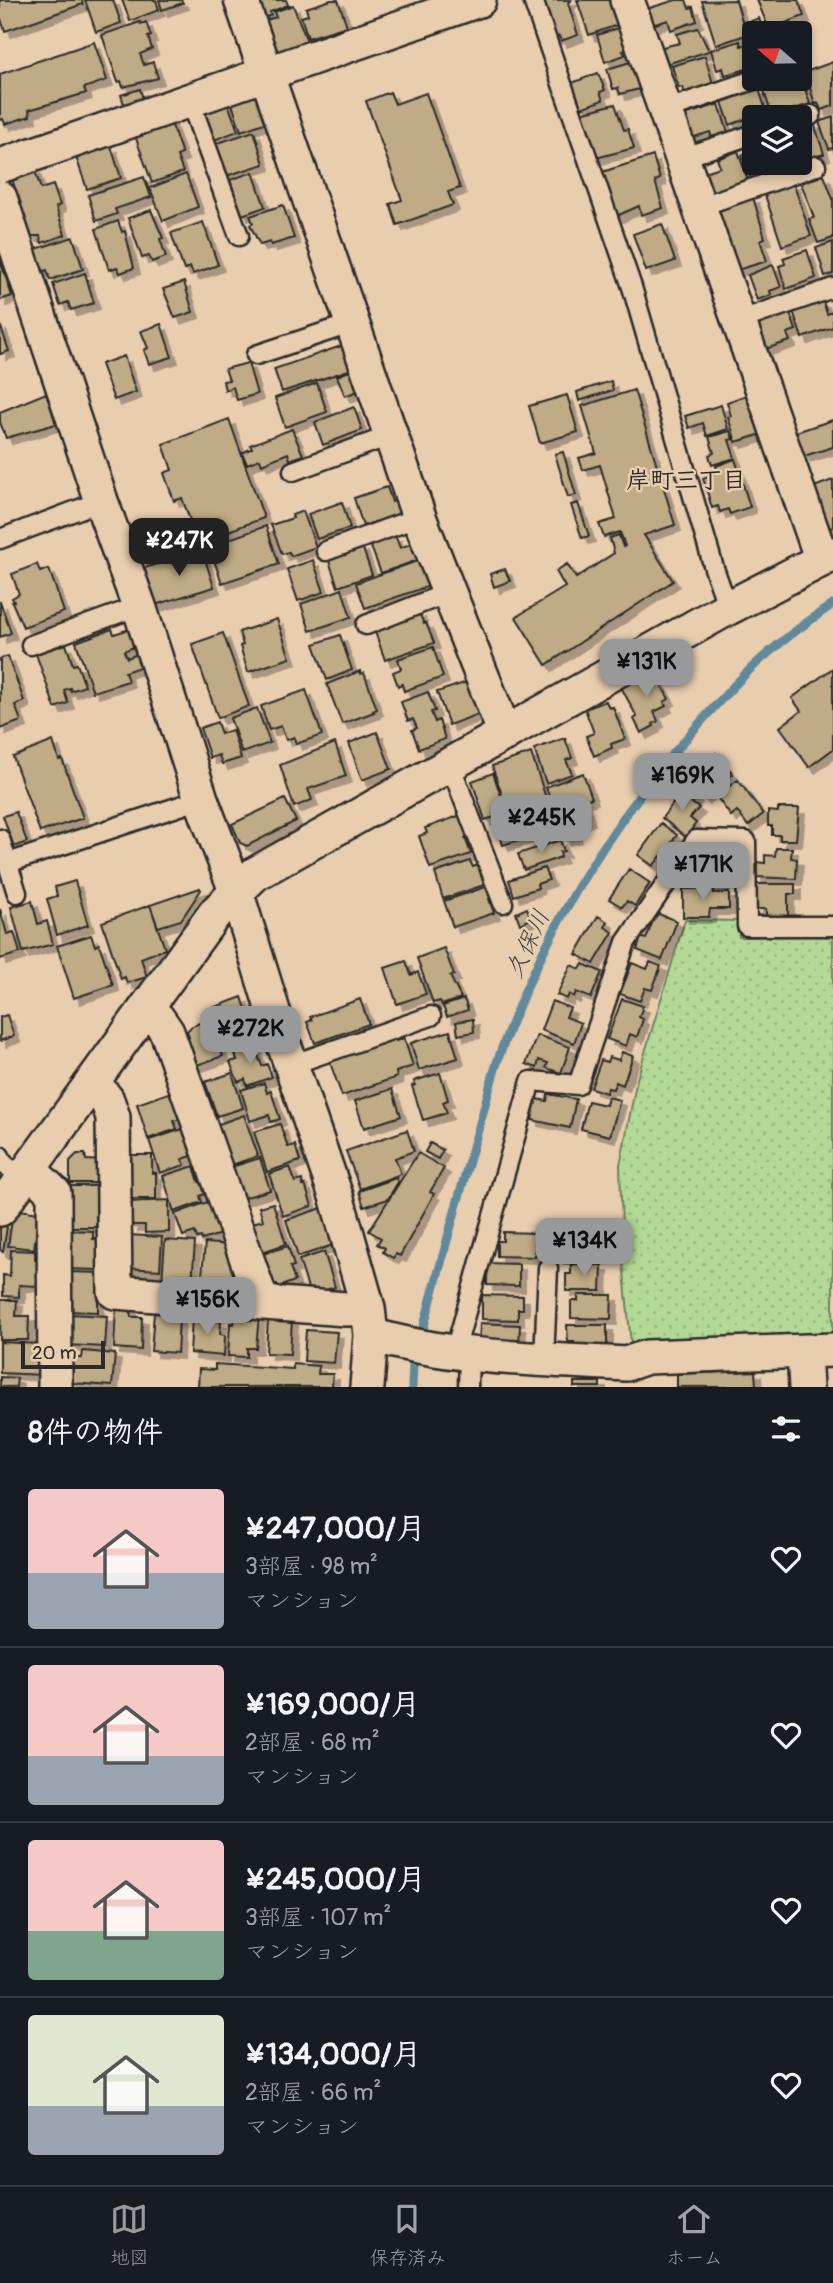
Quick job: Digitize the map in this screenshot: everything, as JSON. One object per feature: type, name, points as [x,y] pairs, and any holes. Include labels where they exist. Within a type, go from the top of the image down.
[{"type":"street","points":[[241,0],[419,517],[505,734]]},
{"type":"street","points":[[0,166],[479,0]]},
{"type":"street","points":[[0,1209],[216,912],[236,891],[272,863],[728,608],[827,557],[738,321],[627,0]]},
{"type":"street","points":[[0,198],[139,606],[201,799],[236,891],[378,1329],[367,1387]]},
{"type":"street","points":[[146,1008],[167,1032],[262,1302]]},
{"type":"street","points":[[93,1082],[107,1100],[113,1117],[115,1292],[346,1309],[378,1329],[459,1362],[544,1360],[626,1364],[647,1357],[819,1351],[806,1387]]},
{"type":"street","points":[[27,1174],[54,1193],[55,1387]]},
{"type":"lane","points":[[533,0],[632,287],[713,568],[728,608]]},
{"type":"lane","points":[[665,110],[742,84]]},
{"type":"lane","points":[[190,101],[239,236]]},
{"type":"lane","points":[[682,158],[742,138]]},
{"type":"lane","points":[[699,207],[816,166]]},
{"type":"lane","points":[[738,321],[833,288]]},
{"type":"lane","points":[[256,355],[354,323]]},
{"type":"lane","points":[[293,471],[392,435]]},
{"type":"lane","points":[[0,539],[101,500]]},
{"type":"lane","points":[[326,551],[419,517]]},
{"type":"lane","points":[[366,625],[450,592]]},
{"type":"lane","points":[[31,645],[139,606]]},
{"type":"lane","points":[[450,764],[503,903]]},
{"type":"lane","points":[[8,863],[201,799]]},
{"type":"lane","points":[[0,839],[17,893]]},
{"type":"lane","points":[[459,1362],[531,1081],[578,1085],[626,942],[696,840],[746,842],[747,926],[833,926]]},
{"type":"lane","points":[[291,1065],[431,1016]]},
{"type":"lane","points":[[0,1156],[5,1165],[27,1174]]},
{"type":"lane","points":[[544,1360],[548,1268]]},
{"type":"green space","points":[[685,920],[739,921],[739,937],[833,936],[833,1336],[775,1341],[631,1344],[623,1262],[620,1165],[637,1079]]},
{"type":"building","points":[[0,0],[82,0],[83,4],[5,31],[0,16]]},
{"type":"building","points":[[85,0],[113,0],[121,23],[96,32]]},
{"type":"building","points":[[122,0],[156,0],[159,10],[130,21]]},
{"type":"building","points":[[159,0],[181,0],[183,3],[162,10]]},
{"type":"building","points":[[252,0],[286,0],[288,5],[270,12],[271,15],[260,20]]},
{"type":"building","points":[[338,0],[347,26],[308,38],[301,17],[308,15],[306,8]]},
{"type":"building","points":[[537,0],[571,0],[568,3],[578,35],[561,41],[559,36],[554,38]]},
{"type":"building","points":[[577,0],[612,0],[620,24],[589,35]]},
{"type":"building","points":[[676,0],[686,0],[689,8],[693,7],[697,21],[671,30],[668,20],[649,26],[643,10]]},
{"type":"building","points":[[736,0],[742,21],[742,36],[716,45],[702,1]]},
{"type":"building","points":[[757,0],[798,0],[804,16],[791,21],[766,21]]},
{"type":"building","points":[[293,5],[308,44],[276,56],[263,21],[276,17],[274,12]]},
{"type":"building","points":[[146,22],[152,49],[140,54],[144,65],[153,62],[158,78],[123,87],[121,81],[118,82],[102,35]]},
{"type":"building","points":[[624,26],[632,49],[623,51],[625,55],[605,62],[597,35]]},
{"type":"building","points":[[698,28],[709,51],[663,65],[658,48],[680,43],[677,34]]},
{"type":"building","points":[[740,41],[742,70],[725,75],[723,68],[717,70],[711,50]]},
{"type":"building","points":[[94,42],[107,80],[84,88],[86,93],[29,110],[30,116],[5,124],[3,119],[0,120],[0,74]]},
{"type":"building","points":[[705,56],[714,87],[685,96],[683,87],[679,88],[672,66]]},
{"type":"building","points":[[634,61],[643,88],[620,94],[618,88],[613,89],[607,69]]},
{"type":"building","points":[[833,62],[833,106],[821,110],[818,103],[815,104],[811,91],[812,70]]},
{"type":"building","points":[[598,73],[605,90],[600,92],[603,100],[581,108],[572,83]]},
{"type":"building","points":[[140,89],[145,105],[126,110],[121,95]]},
{"type":"building","points":[[256,89],[267,122],[241,131],[230,98]]},
{"type":"building","points":[[760,91],[764,105],[742,105],[742,120],[730,125],[722,102]]},
{"type":"building","points":[[764,91],[806,91],[810,104],[807,105],[768,105]]},
{"type":"building","points":[[390,92],[395,104],[426,93],[460,188],[448,192],[453,205],[397,225],[390,204],[402,200],[366,101]]},
{"type":"building","points":[[227,101],[238,131],[214,140],[203,110]]},
{"type":"building","points":[[615,104],[634,148],[596,158],[581,113]]},
{"type":"building","points":[[719,104],[728,133],[712,139],[710,132],[685,140],[678,117]]},
{"type":"building","points":[[169,117],[182,154],[177,156],[183,172],[152,183],[133,130]]},
{"type":"building","points":[[833,117],[833,148],[829,149],[819,122]]},
{"type":"building","points":[[814,123],[824,154],[812,158]]},
{"type":"building","points":[[254,131],[264,164],[226,176],[215,144]]},
{"type":"building","points":[[111,146],[121,178],[87,189],[76,157]]},
{"type":"building","points":[[738,151],[742,175],[746,175],[748,181],[703,197],[696,175],[720,167],[717,159]]},
{"type":"building","points":[[653,156],[660,179],[655,181],[663,208],[641,215],[639,206],[612,218],[599,173]]},
{"type":"building","points":[[34,168],[41,189],[53,185],[60,205],[56,207],[65,235],[42,243],[40,236],[31,236],[11,176]]},
{"type":"building","points":[[253,172],[265,207],[242,215],[230,180]]},
{"type":"building","points":[[186,174],[198,207],[163,221],[150,188]]},
{"type":"building","points":[[824,175],[833,199],[833,238],[818,243],[809,219],[814,218],[801,183]]},
{"type":"building","points":[[144,177],[151,197],[115,209],[117,214],[96,221],[88,195]]},
{"type":"building","points":[[793,182],[811,236],[782,246],[764,192]]},
{"type":"building","points":[[753,197],[765,238],[760,240],[767,261],[734,271],[716,212],[733,206],[732,203]]},
{"type":"building","points":[[283,205],[294,238],[271,245],[270,242],[260,245],[250,225],[253,223],[250,216]]},
{"type":"building","points":[[151,210],[163,238],[160,239],[166,257],[152,262],[149,256],[142,258],[128,218]]},
{"type":"building","points":[[118,221],[122,232],[125,231],[134,268],[120,273],[117,267],[109,270],[96,229]]},
{"type":"building","points":[[203,222],[218,265],[193,274],[190,267],[184,270],[171,233]]},
{"type":"building","points":[[662,224],[675,261],[646,271],[633,234]]},
{"type":"building","points":[[73,237],[83,269],[50,280],[47,270],[40,272],[33,250]]},
{"type":"building","points":[[833,242],[833,274],[825,276],[816,248]]},
{"type":"building","points":[[807,250],[816,278],[786,289],[779,266],[785,264],[783,258]]},
{"type":"building","points":[[0,260],[12,296],[0,300]]},
{"type":"building","points":[[773,265],[781,287],[770,291],[771,295],[757,300],[748,275]]},
{"type":"building","points":[[85,273],[94,303],[71,310],[68,302],[60,305],[53,284]]},
{"type":"building","points":[[184,282],[193,312],[175,318],[163,289]]},
{"type":"building","points":[[823,301],[827,314],[833,312],[833,327],[802,338],[793,311]]},
{"type":"building","points":[[790,313],[796,330],[787,333],[790,341],[762,350],[754,324]]},
{"type":"building","points":[[0,324],[9,351],[0,354]]},
{"type":"building","points":[[161,324],[172,357],[149,364],[144,350],[148,348],[141,331]]},
{"type":"building","points":[[344,345],[352,369],[282,392],[274,369]]},
{"type":"building","points":[[124,356],[136,392],[114,400],[101,364]]},
{"type":"building","points":[[248,363],[257,394],[237,400],[233,387],[225,390],[223,381],[229,380],[225,369]]},
{"type":"building","points":[[357,368],[366,388],[345,396],[337,376]]},
{"type":"building","points":[[611,381],[613,390],[579,401],[577,392]]},
{"type":"building","points":[[317,383],[327,412],[285,427],[275,398]]},
{"type":"building","points":[[634,390],[675,525],[644,535],[673,581],[546,665],[516,617],[565,587],[556,571],[567,564],[576,578],[614,553],[610,538],[619,535],[623,547],[625,546],[620,532],[604,537],[599,524],[616,519],[600,465],[583,470],[579,458],[596,453],[582,406]]},
{"type":"building","points":[[46,393],[56,424],[6,438],[0,422],[0,412]]},
{"type":"building","points":[[749,394],[762,434],[736,442],[728,417],[731,416],[727,402]]},
{"type":"building","points":[[567,395],[578,432],[540,443],[529,406]]},
{"type":"building","points":[[721,405],[728,429],[707,436],[703,423],[689,428],[685,416]]},
{"type":"building","points":[[354,407],[362,430],[323,445],[315,422]]},
{"type":"building","points":[[229,419],[264,518],[198,542],[182,498],[174,501],[164,473],[172,470],[163,444]]},
{"type":"building","points":[[833,420],[833,447],[804,456],[796,432]]},
{"type":"building","points":[[292,429],[303,455],[290,460],[288,453],[262,464],[260,459],[247,464],[242,453],[252,448],[250,445]]},
{"type":"building","points":[[730,431],[733,439],[729,440],[735,458],[712,465],[709,455],[714,453],[709,437]]},
{"type":"building","points":[[563,452],[576,495],[568,497],[555,454]]},
{"type":"building","points":[[735,459],[750,507],[730,514],[728,509],[720,512],[718,506],[712,508],[703,478],[718,472],[716,466]]},
{"type":"building","points":[[833,480],[833,527],[826,530],[811,488]]},
{"type":"building","points":[[387,487],[392,502],[400,499],[405,512],[363,526],[354,498]]},
{"type":"building","points":[[342,502],[350,528],[317,539],[308,514]]},
{"type":"building","points":[[578,503],[589,536],[582,538],[571,505]]},
{"type":"building","points":[[303,511],[316,547],[291,556],[289,552],[282,554],[271,525],[293,518],[292,515]]},
{"type":"building","points":[[266,526],[279,564],[222,583],[209,546]]},
{"type":"building","points":[[395,535],[400,548],[412,543],[418,560],[381,573],[370,544]]},
{"type":"building","points":[[362,546],[372,575],[338,587],[328,558]]},
{"type":"building","points":[[202,550],[214,587],[155,605],[144,568]]},
{"type":"building","points":[[313,560],[324,592],[298,601],[287,569]]},
{"type":"building","points":[[420,560],[429,586],[365,608],[356,583]]},
{"type":"building","points":[[37,564],[40,572],[49,569],[64,612],[23,627],[12,602],[12,598],[19,594],[12,574]]},
{"type":"building","points":[[505,569],[510,581],[494,587],[490,574]]},
{"type":"building","points":[[342,589],[351,617],[310,631],[301,604]]},
{"type":"building","points":[[0,601],[11,633],[0,637]]},
{"type":"building","points":[[419,612],[434,643],[385,660],[374,629]]},
{"type":"building","points":[[277,619],[290,658],[248,672],[239,632]]},
{"type":"building","points":[[112,629],[114,634],[130,629],[136,646],[124,651],[127,658],[138,654],[142,666],[125,672],[128,681],[93,692],[76,642]]},
{"type":"building","points":[[223,633],[249,706],[218,718],[192,644]]},
{"type":"building","points":[[340,635],[352,670],[327,680],[314,644]]},
{"type":"building","points":[[66,644],[73,665],[77,664],[85,686],[71,691],[70,688],[64,690],[68,703],[55,708],[36,654]]},
{"type":"building","points":[[433,647],[443,677],[404,691],[402,684],[398,686],[393,672],[401,669],[398,659]]},
{"type":"building","points":[[8,656],[24,701],[15,705],[21,721],[0,729],[0,659]]},
{"type":"building","points":[[833,668],[833,749],[809,767],[780,727],[801,711],[792,698]]},
{"type":"building","points":[[653,670],[669,699],[664,702],[666,706],[654,712],[658,721],[654,726],[641,733],[634,719],[637,717],[621,687]]},
{"type":"building","points":[[360,671],[360,674],[364,673],[377,709],[342,724],[327,684]]},
{"type":"building","points":[[467,682],[479,714],[449,725],[437,692]]},
{"type":"building","points":[[306,690],[322,735],[296,744],[294,737],[286,740],[281,726],[269,730],[261,706]]},
{"type":"building","points":[[428,692],[435,711],[431,712],[435,722],[439,720],[445,739],[419,749],[412,730],[417,728],[413,719],[408,721],[401,702]]},
{"type":"building","points":[[606,701],[609,708],[613,707],[625,739],[611,744],[612,748],[594,756],[586,736],[594,733],[585,709]]},
{"type":"building","points":[[257,708],[270,743],[242,753],[230,718]]},
{"type":"building","points":[[217,722],[221,734],[232,730],[241,758],[222,764],[219,755],[210,758],[200,728]]},
{"type":"building","points":[[377,732],[391,769],[362,780],[349,743]]},
{"type":"building","points":[[565,738],[572,758],[566,760],[572,774],[546,783],[534,749]]},
{"type":"building","points":[[53,741],[83,818],[40,832],[13,757]]},
{"type":"building","points":[[335,743],[346,776],[308,789],[312,800],[294,807],[280,765]]},
{"type":"building","points":[[531,753],[546,798],[508,812],[492,766]]},
{"type":"building","points":[[716,753],[733,774],[703,798],[693,787],[698,783],[694,777],[708,767],[705,763]]},
{"type":"building","points":[[493,773],[507,813],[485,820],[472,781]]},
{"type":"building","points":[[583,773],[592,798],[584,800],[589,819],[572,826],[576,836],[564,839],[546,787]]},
{"type":"building","points":[[738,780],[763,814],[748,826],[737,811],[731,816],[716,796]]},
{"type":"building","points":[[684,789],[696,797],[692,803],[699,808],[690,818],[696,823],[686,837],[662,818]]},
{"type":"building","points":[[285,799],[296,821],[247,846],[240,843],[232,824]]},
{"type":"building","points":[[540,804],[548,830],[503,845],[495,819]]},
{"type":"building","points":[[778,808],[799,808],[796,840],[780,840],[780,835],[772,835],[772,826],[768,826],[768,811],[778,812]]},
{"type":"building","points":[[16,812],[27,842],[14,847],[3,816]]},
{"type":"building","points":[[464,814],[472,836],[465,838],[471,854],[430,868],[419,836],[427,833],[425,828]]},
{"type":"building","points":[[661,823],[677,835],[669,846],[674,850],[666,861],[661,856],[653,866],[638,855]]},
{"type":"building","points":[[560,840],[564,851],[560,852],[561,857],[524,870],[518,854]]},
{"type":"building","points":[[776,848],[792,848],[791,858],[797,859],[796,879],[756,877],[757,862],[765,863],[765,855],[775,856]]},
{"type":"building","points":[[704,854],[723,854],[724,885],[687,886],[686,876],[698,863],[704,863]]},
{"type":"building","points":[[470,861],[473,867],[478,865],[484,885],[443,899],[435,873]]},
{"type":"building","points":[[544,868],[549,880],[537,884],[538,888],[514,896],[509,880]]},
{"type":"building","points":[[629,869],[650,883],[635,906],[627,901],[622,907],[609,899]]},
{"type":"building","points":[[75,881],[88,925],[57,935],[47,899],[57,896],[55,887]]},
{"type":"building","points":[[757,884],[795,884],[795,894],[788,894],[788,917],[766,917],[766,909],[757,909]]},
{"type":"building","points":[[489,886],[493,898],[489,899],[494,913],[453,927],[444,901]]},
{"type":"building","points":[[200,888],[181,920],[158,927],[150,905]]},
{"type":"building","points":[[714,888],[714,893],[729,893],[729,909],[710,909],[709,917],[683,917],[683,889]]},
{"type":"building","points":[[32,901],[38,924],[47,921],[53,944],[23,952],[11,907]]},
{"type":"building","points":[[150,905],[165,949],[141,958],[147,977],[127,983],[125,977],[121,979],[102,922]]},
{"type":"building","points":[[527,908],[531,919],[520,924],[516,913]]},
{"type":"building","points":[[0,909],[7,934],[14,932],[20,953],[0,959]]},
{"type":"building","points":[[656,913],[677,921],[662,960],[637,950],[641,937],[646,939]]},
{"type":"building","points":[[598,916],[608,922],[605,927],[613,932],[594,964],[576,954]]},
{"type":"building","points":[[91,935],[95,946],[99,944],[113,985],[74,998],[57,946]]},
{"type":"building","points":[[444,948],[454,975],[450,976],[461,998],[442,1005],[440,1001],[433,1003],[417,958]]},
{"type":"building","points":[[406,961],[411,975],[418,972],[426,994],[397,1004],[385,968]]},
{"type":"building","points":[[650,962],[661,966],[652,990],[645,988],[640,1001],[620,994],[632,963],[647,969]]},
{"type":"building","points":[[583,964],[602,972],[591,998],[576,992],[574,997],[569,994],[567,999],[557,995],[571,965],[580,969]]},
{"type":"building","points":[[242,997],[255,1036],[225,1046],[212,1008]]},
{"type":"building","points":[[360,999],[369,1024],[315,1043],[307,1022],[312,1020],[310,1017]]},
{"type":"building","points":[[464,999],[468,1010],[447,1017],[443,1006]]},
{"type":"building","points":[[622,999],[643,1006],[639,1017],[643,1019],[637,1037],[630,1034],[626,1046],[607,1039]]},
{"type":"building","points":[[552,1001],[570,1008],[566,1017],[581,1023],[574,1043],[541,1030]]},
{"type":"building","points":[[7,1015],[14,1036],[0,1041],[0,1017]]},
{"type":"building","points":[[210,1019],[223,1056],[191,1067],[182,1039],[189,1037],[187,1031],[192,1026]]},
{"type":"building","points":[[473,1019],[474,1032],[458,1035],[456,1022]]},
{"type":"building","points":[[450,1031],[458,1058],[419,1070],[411,1043]]},
{"type":"building","points":[[394,1035],[396,1041],[404,1038],[413,1066],[396,1072],[397,1077],[342,1096],[328,1057]]},
{"type":"building","points":[[537,1035],[570,1047],[561,1073],[546,1068],[548,1063],[539,1060],[537,1068],[526,1064]]},
{"type":"building","points":[[253,1043],[262,1066],[267,1064],[272,1077],[247,1086],[245,1079],[238,1082],[230,1062],[237,1060],[234,1050]]},
{"type":"building","points":[[622,1052],[633,1056],[623,1085],[616,1082],[613,1089],[608,1088],[606,1093],[591,1088],[601,1060],[607,1062],[609,1057],[619,1060]]},
{"type":"building","points":[[232,1073],[243,1108],[217,1116],[205,1082]]},
{"type":"building","points":[[440,1073],[448,1100],[443,1102],[447,1113],[423,1120],[412,1086],[415,1085],[414,1081]]},
{"type":"building","points":[[264,1083],[267,1093],[271,1091],[280,1119],[271,1122],[269,1115],[250,1121],[241,1090]]},
{"type":"building","points":[[392,1089],[401,1116],[364,1128],[355,1101]]},
{"type":"building","points":[[174,1091],[183,1118],[174,1121],[177,1129],[148,1139],[137,1104]]},
{"type":"building","points":[[548,1094],[576,1099],[570,1128],[532,1120],[536,1099],[547,1101]]},
{"type":"building","points":[[608,1097],[620,1100],[610,1136],[581,1129],[588,1101],[606,1105]]},
{"type":"building","points":[[244,1115],[258,1156],[226,1167],[216,1125]]},
{"type":"building","points":[[280,1124],[288,1147],[295,1145],[300,1161],[267,1172],[254,1132]]},
{"type":"building","points":[[186,1128],[195,1155],[182,1159],[185,1165],[160,1173],[149,1140]]},
{"type":"building","points":[[407,1130],[414,1151],[395,1158],[401,1174],[360,1189],[346,1151]]},
{"type":"building","points":[[430,1143],[443,1150],[438,1159],[425,1152]]},
{"type":"building","points":[[418,1153],[444,1168],[430,1192],[434,1194],[400,1256],[396,1254],[393,1258],[383,1252],[385,1248],[377,1244],[381,1238],[369,1231]]},
{"type":"building","points":[[77,1154],[85,1154],[86,1160],[104,1161],[105,1183],[70,1183],[70,1161]]},
{"type":"building","points":[[128,1155],[152,1155],[152,1173],[156,1173],[156,1199],[127,1199]]},
{"type":"building","points":[[260,1158],[270,1190],[237,1200],[228,1168]]},
{"type":"building","points":[[194,1166],[199,1182],[206,1180],[210,1192],[200,1196],[202,1202],[174,1212],[163,1176]]},
{"type":"building","points":[[290,1167],[295,1182],[302,1180],[303,1186],[305,1185],[312,1206],[283,1216],[269,1174]]},
{"type":"building","points":[[396,1178],[398,1182],[388,1199],[364,1207],[359,1191]]},
{"type":"building","points":[[67,1186],[96,1186],[96,1227],[67,1227]]},
{"type":"building","points":[[169,1200],[169,1232],[145,1233],[145,1225],[132,1225],[132,1222],[128,1221],[127,1202]]},
{"type":"building","points":[[210,1201],[221,1234],[202,1240],[201,1237],[197,1238],[195,1232],[183,1236],[175,1214]]},
{"type":"building","points":[[273,1203],[286,1244],[256,1254],[246,1225],[263,1220],[259,1207]]},
{"type":"building","points":[[322,1208],[333,1245],[298,1257],[286,1220]]},
{"type":"building","points":[[20,1210],[39,1213],[34,1249],[8,1246],[13,1213],[19,1214]]},
{"type":"building","points":[[3,1223],[7,1227],[3,1252],[0,1250],[0,1227]]},
{"type":"building","points":[[67,1230],[93,1231],[93,1239],[98,1239],[98,1270],[67,1269]]},
{"type":"building","points":[[503,1232],[535,1233],[535,1257],[497,1256],[497,1241],[503,1241]]},
{"type":"building","points":[[129,1235],[162,1237],[160,1270],[127,1268]]},
{"type":"building","points":[[556,1238],[596,1238],[596,1263],[565,1263],[564,1258],[557,1258]]},
{"type":"building","points":[[165,1240],[195,1242],[192,1283],[162,1281]]},
{"type":"building","points":[[205,1243],[231,1245],[234,1260],[232,1287],[201,1285]]},
{"type":"building","points":[[288,1246],[294,1266],[290,1267],[295,1281],[278,1287],[277,1284],[266,1287],[256,1256]]},
{"type":"building","points":[[11,1250],[35,1251],[35,1259],[39,1260],[38,1286],[19,1285],[19,1297],[3,1296],[3,1275],[10,1276]]},
{"type":"building","points":[[324,1252],[335,1287],[313,1294],[309,1291],[299,1260]]},
{"type":"building","points":[[487,1263],[519,1264],[519,1286],[487,1285]]},
{"type":"building","points":[[571,1264],[602,1265],[601,1291],[566,1291],[566,1274],[571,1274]]},
{"type":"building","points":[[68,1272],[103,1273],[103,1289],[98,1289],[98,1312],[67,1311]]},
{"type":"building","points":[[482,1295],[523,1296],[523,1309],[518,1309],[518,1320],[482,1319]]},
{"type":"building","points":[[578,1295],[612,1295],[611,1319],[571,1318],[571,1301],[578,1301]]},
{"type":"building","points":[[1,1300],[17,1300],[16,1316],[29,1316],[28,1340],[0,1340]]},
{"type":"building","points":[[116,1306],[131,1307],[131,1317],[142,1317],[141,1350],[114,1348]]},
{"type":"building","points":[[154,1313],[176,1314],[176,1318],[179,1318],[177,1353],[151,1351]]},
{"type":"building","points":[[235,1313],[259,1315],[256,1348],[247,1348],[247,1357],[228,1356],[230,1323],[234,1324]]},
{"type":"building","points":[[69,1314],[107,1316],[105,1347],[67,1345]]},
{"type":"building","points":[[192,1316],[221,1321],[220,1334],[225,1335],[224,1356],[190,1353]]},
{"type":"building","points":[[268,1318],[292,1320],[290,1354],[266,1353]]},
{"type":"building","points":[[480,1323],[520,1325],[519,1346],[479,1344]]},
{"type":"building","points":[[567,1325],[607,1325],[607,1349],[574,1349],[574,1342],[568,1342]]},
{"type":"building","points":[[306,1330],[337,1332],[334,1363],[304,1361]]},
{"type":"building","points":[[0,1342],[38,1344],[38,1351],[44,1351],[43,1375],[0,1373]]},
{"type":"building","points":[[83,1351],[115,1354],[112,1386],[72,1383],[74,1358],[82,1358]]},
{"type":"building","points":[[215,1364],[293,1369],[293,1364],[319,1366],[318,1374],[333,1374],[332,1387],[198,1387],[199,1369],[215,1370]]},
{"type":"building","points":[[755,1371],[756,1387],[677,1387],[677,1374]]},
{"type":"building","points":[[0,1377],[17,1378],[16,1387],[0,1387]]},
{"type":"building","points":[[574,1382],[600,1382],[600,1387],[574,1387]]},
{"type":"waterway","name":"久保川","points":[[412,1387],[413,1365],[495,1068],[519,1005],[559,921],[633,804],[692,732],[758,662],[833,604]]},
{"type":"district","name":"岸町三丁目","points":[[686,480]]}]
